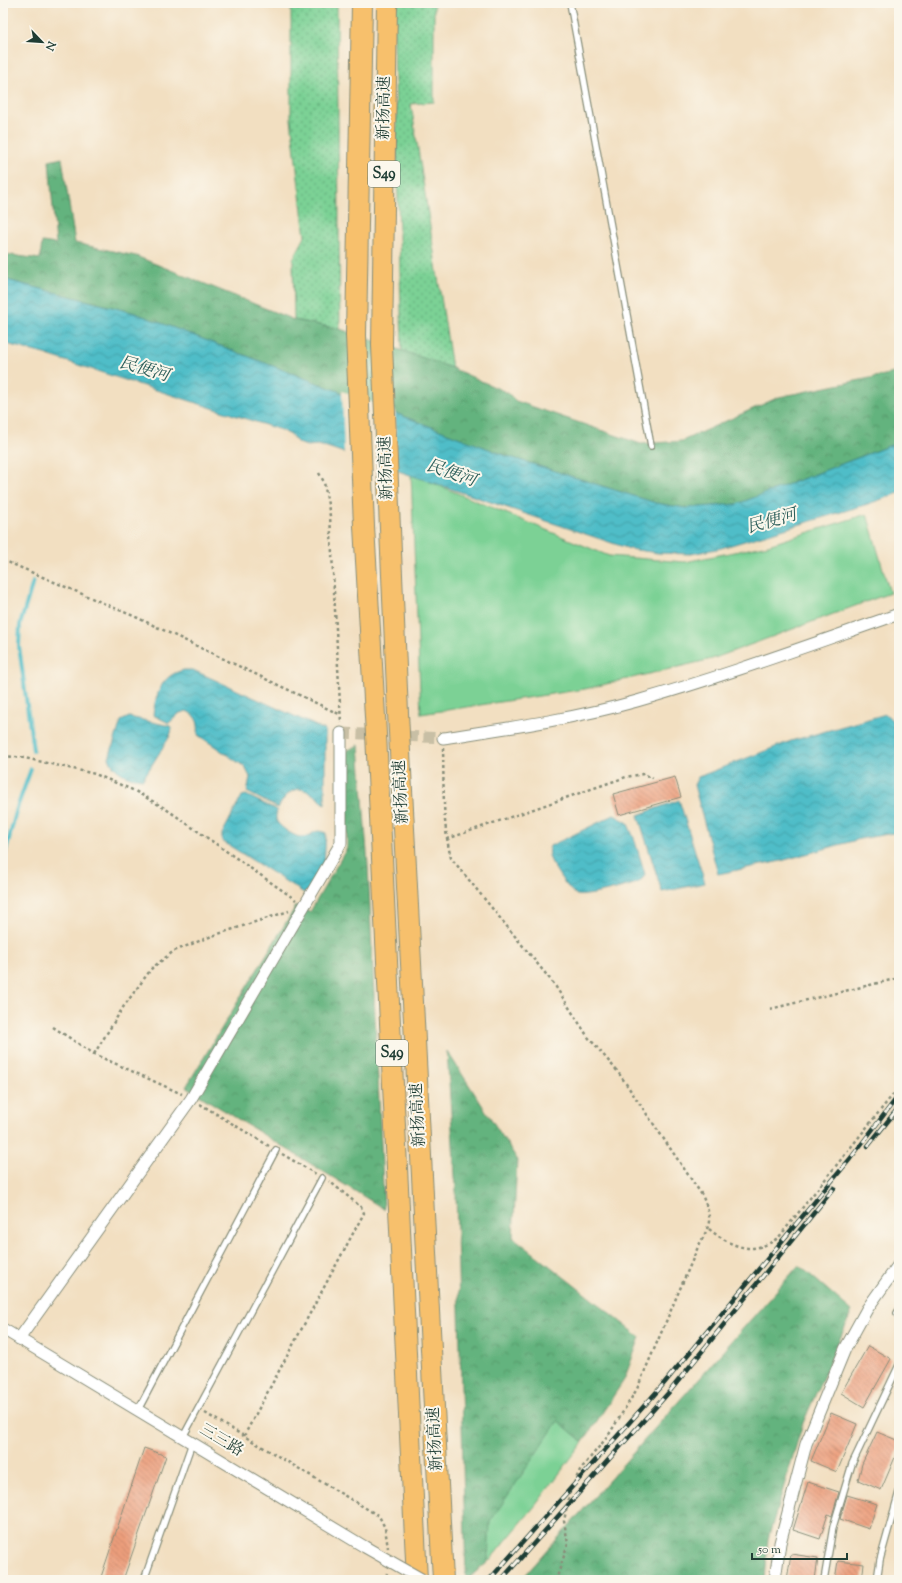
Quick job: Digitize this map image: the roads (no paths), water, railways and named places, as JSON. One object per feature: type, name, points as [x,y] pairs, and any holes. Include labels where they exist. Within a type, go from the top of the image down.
[{"type":"highway","name":"新扬高速","points":[[362,3],[356,335],[364,526],[376,734],[417,1580]]},
{"type":"highway","name":"新扬高速","points":[[387,3],[382,345],[389,531],[443,1580]]},
{"type":"street","points":[[443,738],[539,723],[636,701],[805,647],[899,614]]},
{"type":"street","points":[[19,1339],[191,1099],[341,843],[340,734]]},
{"type":"street","points":[[775,1580],[780,1543],[806,1444],[845,1349],[867,1309],[899,1264]]},
{"type":"street","name":"三三路","points":[[3,1329],[365,1547],[423,1580]]},
{"type":"lane","points":[[570,3],[651,446]]},
{"type":"lane","points":[[138,1410],[276,1150]]},
{"type":"lane","points":[[144,1580],[198,1409],[322,1178]]},
{"type":"lane","points":[[899,1310],[897,1313],[899,1315]]},
{"type":"lane","points":[[824,1580],[833,1527],[852,1464],[899,1365]]},
{"type":"lane","points":[[877,1580],[880,1560],[899,1492]]},
{"type":"water","name":"民便河","points":[[3,279],[135,313],[507,456],[656,503],[686,508],[737,504],[899,442],[899,493],[868,504],[721,548],[691,554],[658,553],[630,549],[327,447],[317,445],[307,446],[298,443],[291,435],[281,430],[44,354],[3,343]]},
{"type":"water","points":[[184,670],[193,670],[325,730],[325,804],[306,790],[300,789],[289,793],[278,808],[247,792],[250,777],[245,767],[198,735],[197,721],[191,713],[187,711],[180,713],[169,723],[153,715],[161,686],[170,676]]},
{"type":"water","points":[[886,714],[892,720],[899,737],[899,832],[860,839],[781,861],[718,874],[694,785],[698,777],[791,741]]},
{"type":"water","points":[[129,717],[170,726],[172,729],[170,736],[143,779],[132,778],[118,771],[111,763],[109,758],[121,721]]},
{"type":"water","points":[[246,795],[277,810],[276,818],[278,823],[293,834],[300,837],[307,837],[318,831],[326,833],[324,864],[308,891],[304,893],[222,841],[222,834],[242,796]]},
{"type":"water","points":[[679,800],[705,883],[662,892],[638,815]]},
{"type":"water","points":[[614,815],[627,822],[634,838],[645,874],[637,883],[597,893],[577,895],[569,889],[560,877],[550,859],[550,846]]},
{"type":"waterway","points":[[33,582],[20,625],[19,646],[33,750]]},
{"type":"waterway","points":[[3,862],[17,808],[31,769]]},
{"type":"tunnel","points":[[341,733],[443,738]]},
{"type":"railway","points":[[489,1580],[661,1387],[850,1159],[899,1095]]},
{"type":"railway","points":[[868,1146],[899,1107]]},
{"type":"railway","points":[[501,1580],[670,1391],[834,1188]]}]
